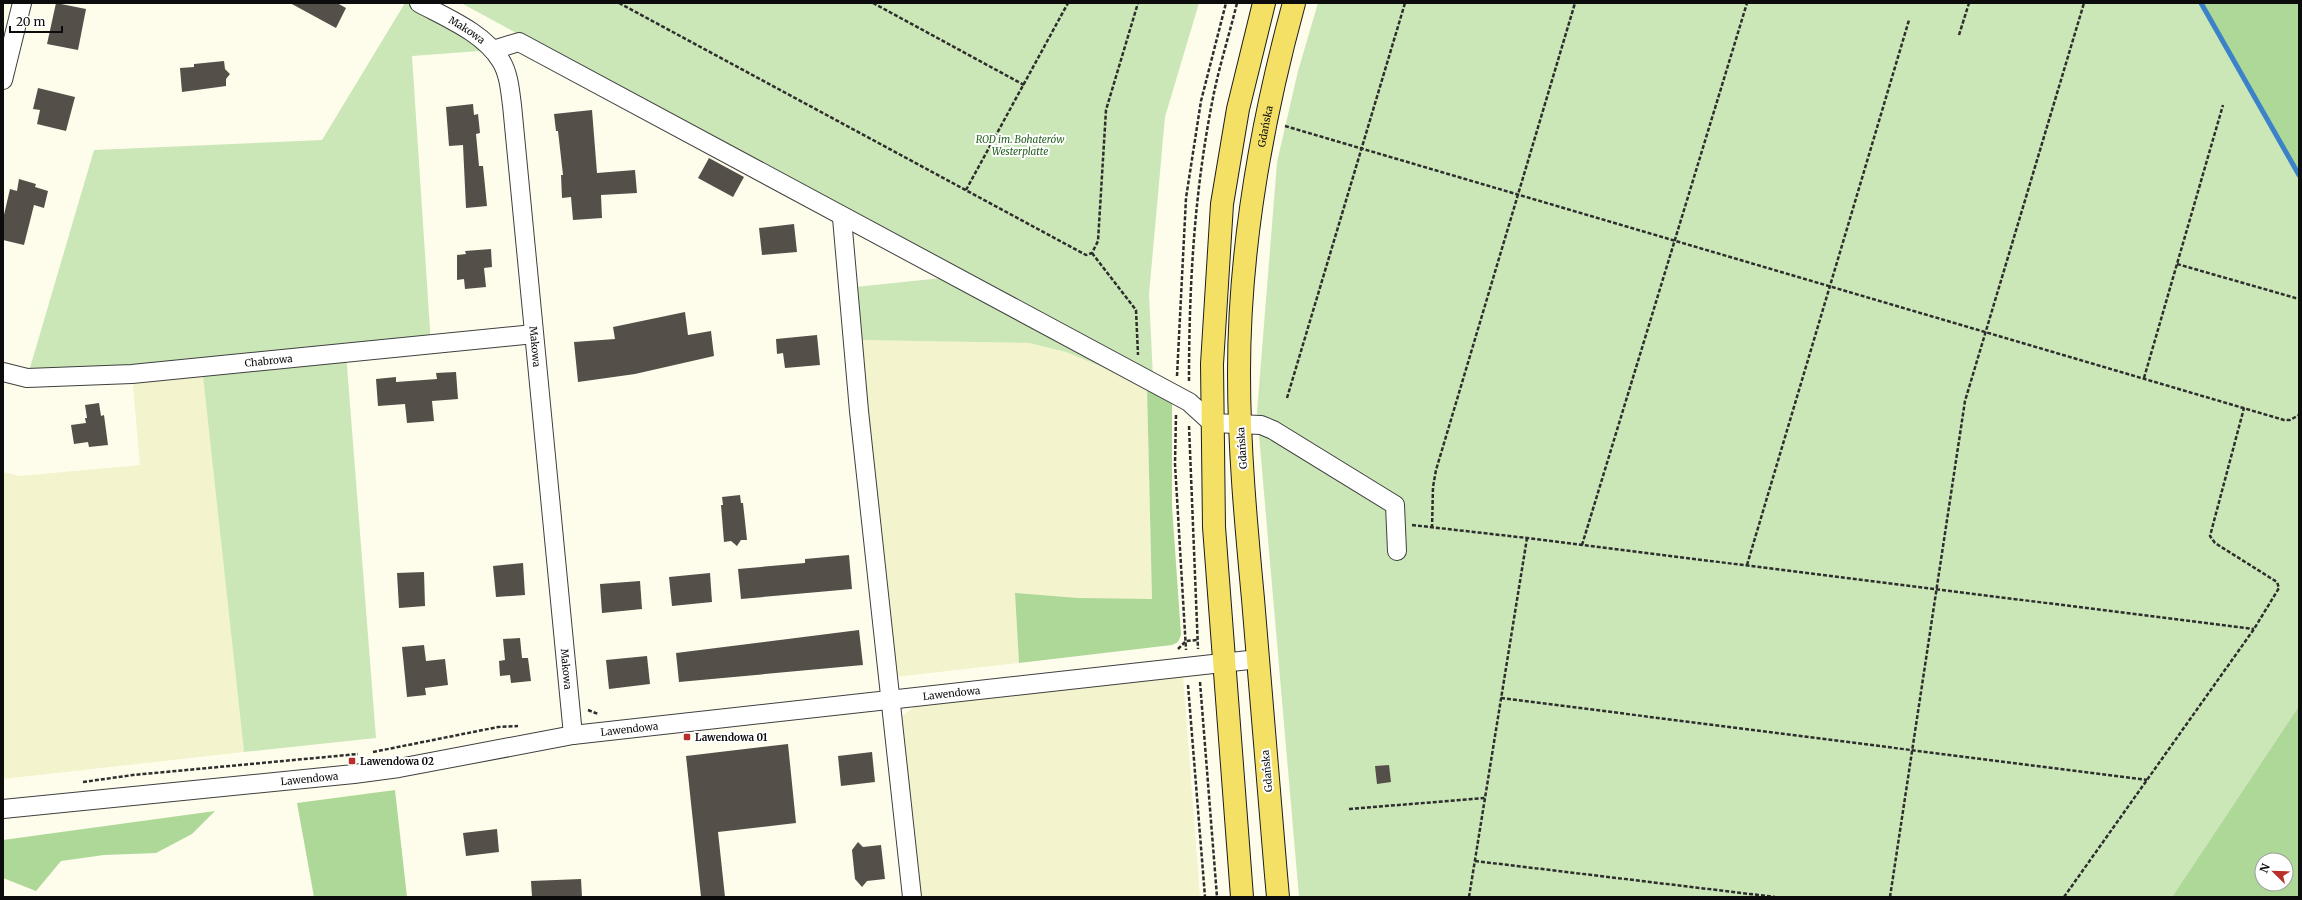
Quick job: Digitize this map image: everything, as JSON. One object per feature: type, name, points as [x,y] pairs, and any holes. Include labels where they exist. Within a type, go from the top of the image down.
[{"type":"main road","points":[[1242,897],[1222,662],[1214,527],[1212,423],[1214,300],[1222,204],[1238,109],[1264,3]]},
{"type":"main road","name":"Gdańska","points":[[1278,897],[1240,424],[1239,372],[1242,302],[1250,204],[1265,121],[1294,3]]},
{"type":"street","points":[[3,80],[22,3]]},
{"type":"street","name":"Makowa","points":[[419,3],[456,23],[493,50],[502,62],[508,76],[573,735]]},
{"type":"street","points":[[493,50],[518,42],[842,218],[1189,402],[1212,423],[1261,425],[1273,430],[1395,505],[1397,551]]},
{"type":"street","points":[[842,218],[859,411],[912,897]]},
{"type":"street","name":"Chabrowa","points":[[3,372],[27,378],[132,374],[534,334]]},
{"type":"street","name":"Lawendowa","points":[[3,809],[398,768],[573,735],[891,700],[1187,665],[1258,659]]},
{"type":"path","points":[[619,3],[1086,255],[1092,253],[1098,241],[1101,218],[1106,110],[1138,3]]},
{"type":"path","points":[[873,3],[1024,85]]},
{"type":"path","points":[[966,190],[1068,3]]},
{"type":"path","points":[[1205,897],[1187,665],[1175,464],[1176,396],[1186,198],[1201,101],[1226,3]]},
{"type":"path","points":[[1287,398],[1405,3]]},
{"type":"path","points":[[1432,528],[1433,488],[1436,470],[1575,3]]},
{"type":"path","points":[[1582,545],[1748,3]]},
{"type":"path","points":[[1959,35],[1969,3]]},
{"type":"path","points":[[1890,897],[1965,401],[2084,3]]},
{"type":"path","points":[[1746,565],[1909,20]]},
{"type":"path","points":[[2144,378],[2223,105]]},
{"type":"path","points":[[1265,121],[2284,420],[2290,420],[2299,415]]},
{"type":"path","points":[[1092,253],[1136,310],[1139,376]]},
{"type":"path","points":[[2177,264],[2299,299]]},
{"type":"path","points":[[2064,897],[2254,629],[2278,590],[2278,585],[2215,544],[2210,536],[2244,408]]},
{"type":"path","points":[[1396,524],[1527,538],[2254,629]]},
{"type":"path","points":[[1469,897],[1527,538]]},
{"type":"path","points":[[1501,698],[2147,780]]},
{"type":"path","points":[[1349,809],[1485,798]]},
{"type":"path","points":[[1475,861],[1775,897]]},
{"type":"green space","points":[[405,3],[419,3],[493,50],[412,56],[431,345],[346,353],[376,738],[244,752],[202,367],[27,378],[94,150],[322,140]]},
{"type":"green space","name":"ROD im. Bohaterów Westerplatte","points":[[461,3],[1199,3],[1165,117],[1149,294],[1153,378]]},
{"type":"green space","points":[[1318,3],[2203,3],[2299,172],[2299,706],[2172,897],[1299,897],[1257,412],[1277,162],[1298,71]]},
{"type":"green space","points":[[2203,3],[2299,3],[2299,172]]},
{"type":"green space","points":[[942,278],[1117,373],[1066,352],[1029,343],[860,340],[855,287]]},
{"type":"green space","points":[[860,340],[1029,343],[1066,352],[1117,373],[1147,389],[1152,600],[1078,598],[1015,593],[1019,663],[895,677]]},
{"type":"green space","points":[[202,367],[244,752],[3,779],[3,472],[19,476],[140,465],[132,374]]},
{"type":"green space","points":[[1147,389],[1172,398],[1172,506],[1181,635],[1178,642],[1172,645],[1019,663],[1015,593],[1078,598],[1152,599]]},
{"type":"green space","points":[[1183,676],[1200,897],[917,897],[901,717],[907,712],[917,705]]},
{"type":"green space","points":[[2299,706],[2299,897],[2172,897]]},
{"type":"green space","points":[[395,790],[407,897],[314,897],[297,803]]},
{"type":"green space","points":[[215,811],[192,834],[156,853],[104,855],[61,861],[36,891],[3,878],[3,840]]},
{"type":"building","points":[[56,3],[86,9],[78,50],[47,44]]},
{"type":"building","points":[[290,3],[337,3],[346,8],[336,28]]},
{"type":"building","points":[[224,61],[225,69],[230,74],[226,79],[226,86],[182,92],[180,68],[194,67],[194,64]]},
{"type":"building","points":[[38,88],[75,97],[66,131],[37,124],[40,110],[33,109]]},
{"type":"building","points":[[473,104],[474,115],[478,114],[480,133],[476,134],[479,166],[483,166],[487,206],[466,208],[463,145],[449,146],[446,107]]},
{"type":"building","points":[[592,110],[597,173],[635,170],[637,193],[601,195],[602,218],[573,220],[571,197],[562,198],[561,175],[563,175],[558,131],[556,131],[554,114]]},
{"type":"building","points":[[709,158],[744,177],[733,197],[698,178]]},
{"type":"building","points":[[19,179],[36,184],[35,187],[48,191],[44,208],[34,205],[24,245],[3,240],[3,219],[10,189],[17,191]]},
{"type":"building","points":[[794,224],[797,252],[762,255],[759,228]]},
{"type":"building","points":[[491,249],[492,267],[484,268],[486,287],[465,289],[464,279],[457,280],[457,255],[466,254],[465,251]]},
{"type":"building","points":[[685,312],[688,335],[711,331],[714,356],[635,374],[578,382],[574,342],[615,339],[613,327]]},
{"type":"building","points":[[817,335],[820,365],[785,368],[783,353],[777,354],[776,339]]},
{"type":"building","points":[[456,372],[458,399],[432,401],[434,421],[407,423],[405,404],[378,406],[376,379],[396,377],[396,382],[437,379],[436,373]]},
{"type":"building","points":[[99,403],[101,416],[104,415],[108,445],[89,447],[88,442],[74,444],[71,425],[86,423],[85,418],[87,418],[85,405]]},
{"type":"building","points":[[740,495],[741,503],[743,503],[747,540],[741,540],[737,546],[731,541],[724,542],[721,505],[723,505],[722,497]]},
{"type":"building","points":[[849,555],[852,589],[741,599],[738,569],[805,563],[805,559]]},
{"type":"building","points":[[523,563],[525,595],[496,597],[493,566]]},
{"type":"building","points":[[424,572],[425,606],[399,608],[397,573]]},
{"type":"building","points":[[710,573],[712,602],[672,606],[669,577]]},
{"type":"building","points":[[640,581],[642,609],[602,613],[600,584]]},
{"type":"building","points":[[859,630],[863,665],[679,682],[676,653]]},
{"type":"building","points":[[520,638],[522,658],[528,658],[531,681],[511,683],[510,675],[500,676],[499,661],[505,660],[503,639]]},
{"type":"building","points":[[424,645],[426,661],[445,659],[448,685],[425,688],[426,695],[407,697],[402,647]]},
{"type":"building","points":[[647,656],[650,684],[609,689],[606,660]]},
{"type":"building","points":[[788,744],[796,823],[718,832],[725,897],[701,897],[686,756]]},
{"type":"building","points":[[872,752],[875,782],[841,786],[838,756]]},
{"type":"building","points":[[1389,765],[1391,782],[1377,784],[1375,766]]},
{"type":"building","points":[[497,829],[499,852],[466,856],[463,833]]},
{"type":"building","points":[[858,842],[863,847],[881,845],[885,879],[867,881],[862,887],[855,879],[852,850]]},
{"type":"building","points":[[581,879],[582,897],[532,897],[531,881]]},
{"type":"waterway","points":[[2201,3],[2299,175]]},
{"type":"place","name":"Lawendowa 01","points":[[687,737]]},
{"type":"place","name":"Lawendowa 02","points":[[352,761]]}]
